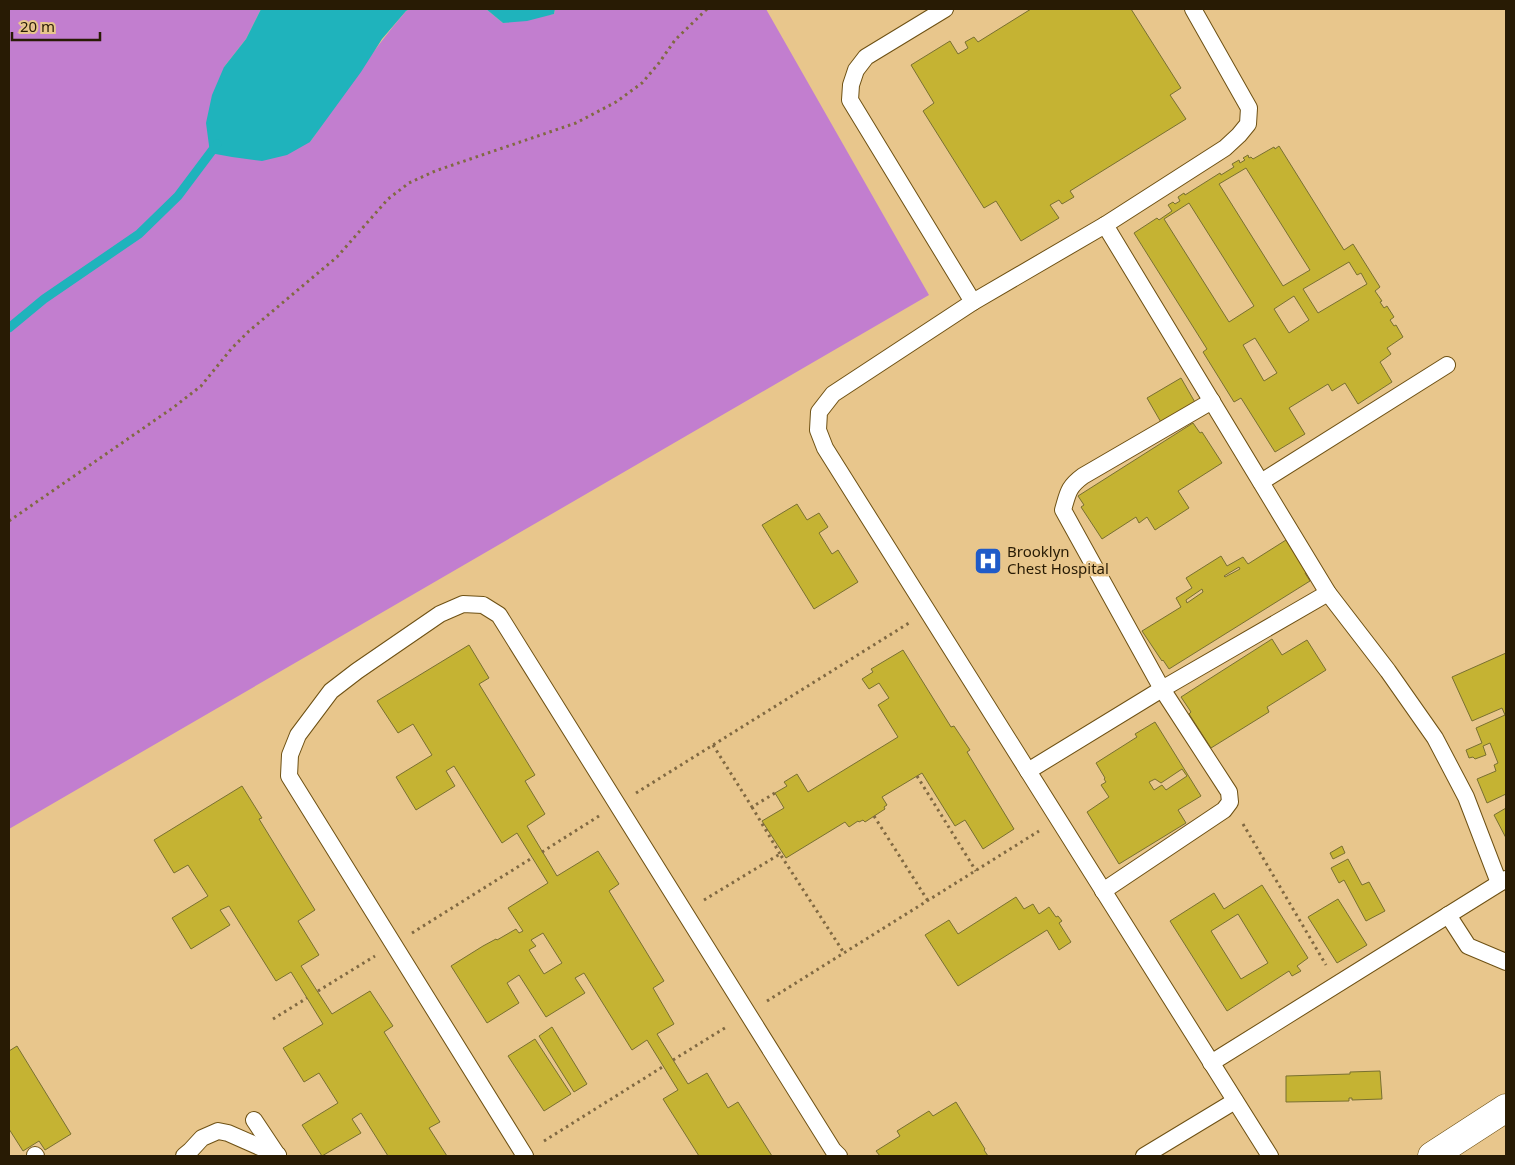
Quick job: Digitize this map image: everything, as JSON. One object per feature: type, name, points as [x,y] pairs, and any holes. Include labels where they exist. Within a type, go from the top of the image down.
[{"type":"street","points":[[1432,1156],[1506,1108]]},
{"type":"lane","points":[[945,9],[866,57],[856,70],[851,85],[850,100],[974,302]]},
{"type":"lane","points":[[1193,9],[1249,108],[1248,124],[1239,135],[1225,148],[1105,225],[974,302],[833,394],[819,412],[818,430],[825,448],[1270,1156]]},
{"type":"lane","points":[[1105,225],[1328,593],[1388,671],[1435,738],[1466,797],[1503,881],[1211,1063]]},
{"type":"lane","points":[[1261,482],[1447,365]]},
{"type":"lane","points":[[1103,891],[1224,810],[1230,802],[1229,792],[1162,689],[1063,510],[1072,484],[1212,401]]},
{"type":"lane","points":[[1028,771],[1162,689],[1328,593]]},
{"type":"lane","points":[[525,1155],[289,776],[290,756],[298,735],[331,691],[357,670],[440,614],[463,604],[483,605],[499,615],[833,1150],[839,1156]]},
{"type":"lane","points":[[1448,915],[1468,946],[1506,962]]},
{"type":"lane","points":[[1144,1156],[1235,1101]]},
{"type":"lane","points":[[254,1120],[278,1156]]},
{"type":"lane","points":[[184,1156],[202,1138],[218,1131],[228,1133],[278,1156]]},
{"type":"path","points":[[9,521],[174,407],[201,386],[249,330],[337,257],[388,199],[402,188],[435,171],[576,122],[616,102],[642,83],[675,40],[707,9]]},
{"type":"path","points":[[542,852],[928,611]]},
{"type":"path","points":[[713,745],[844,953]]},
{"type":"path","points":[[917,776],[976,870]]},
{"type":"path","points":[[752,807],[775,793]]},
{"type":"path","points":[[1230,802],[1338,984]]},
{"type":"path","points":[[874,816],[928,901]]},
{"type":"path","points":[[673,1060],[1058,820]]},
{"type":"path","points":[[685,912],[780,854]]},
{"type":"path","points":[[318,991],[532,858]]},
{"type":"path","points":[[273,1019],[307,998]]},
{"type":"path","points":[[525,1155],[664,1066]]},
{"type":"shaded area","points":[[9,9],[261,9],[246,39],[224,67],[310,142],[381,43],[406,11],[410,9],[486,9],[503,23],[554,14],[555,9],[766,9],[929,295],[9,829]]},
{"type":"water","points":[[261,9],[410,9],[406,11],[382,39],[361,72],[310,142],[287,155],[262,161],[210,153],[206,123],[212,95],[224,67],[246,39]]},
{"type":"water","points":[[486,9],[555,9],[554,14],[527,21],[503,23]]},
{"type":"building","points":[[1031,9],[1131,9],[1181,88],[1170,95],[1186,119],[1070,191],[1074,197],[1062,204],[1059,200],[1050,205],[1059,218],[1021,241],[996,201],[984,208],[923,111],[934,103],[911,65],[950,41],[958,54],[968,48],[965,42],[974,37],[978,42]]},
{"type":"building","points":[[1279,146],[1344,250],[1353,244],[1380,287],[1375,291],[1382,301],[1380,302],[1384,308],[1387,306],[1394,317],[1390,320],[1394,326],[1396,325],[1403,337],[1387,348],[1391,354],[1380,362],[1392,382],[1358,404],[1345,383],[1332,391],[1328,384],[1289,408],[1305,434],[1275,452],[1241,398],[1234,402],[1203,352],[1207,349],[1134,233],[1172,211],[1168,205],[1180,201],[1178,197],[1184,193],[1185,195],[1220,173],[1221,175],[1234,167],[1232,164],[1239,160],[1240,163],[1248,155],[1249,158],[1253,159],[1274,147],[1275,149]],"holes":[[[1246,168],[1310,270],[1283,286],[1219,184]],[[1189,203],[1254,306],[1229,322],[1164,219]],[[1349,262],[1357,275],[1361,273],[1367,284],[1318,313],[1303,289]],[[1294,296],[1309,320],[1289,333],[1274,309]],[[1255,338],[1277,373],[1264,381],[1243,345]]]},
{"type":"building","points":[[1181,378],[1196,404],[1162,424],[1147,398]]},
{"type":"building","points":[[1193,423],[1200,433],[1202,432],[1222,463],[1178,491],[1189,508],[1155,530],[1147,517],[1139,523],[1136,517],[1102,539],[1081,507],[1084,505],[1078,496]]},
{"type":"building","points":[[797,504],[807,520],[819,513],[828,527],[819,533],[832,554],[838,550],[858,582],[814,609],[762,525]]},
{"type":"building","points":[[1286,540],[1310,581],[1169,669],[1142,631],[1181,607],[1176,598],[1192,588],[1186,578],[1221,556],[1227,566],[1243,557],[1248,564]],"holes":[[[1239,567],[1240,569],[1224,576]],[[1202,589],[1203,592],[1187,603],[1186,600]]]},
{"type":"building","points":[[1272,639],[1282,655],[1307,640],[1326,670],[1267,707],[1269,712],[1211,748],[1189,714],[1191,712],[1181,697]]},
{"type":"building","points":[[469,645],[489,678],[479,684],[535,775],[525,781],[545,814],[527,826],[557,876],[598,851],[619,884],[609,891],[664,981],[653,988],[674,1024],[657,1034],[688,1084],[707,1073],[728,1108],[738,1102],[772,1156],[699,1156],[663,1099],[678,1090],[647,1040],[632,1050],[584,973],[575,978],[585,993],[546,1017],[519,975],[507,983],[519,1003],[487,1023],[451,966],[483,946],[516,929],[519,933],[523,931],[508,908],[548,883],[517,833],[502,843],[454,766],[446,771],[455,786],[416,810],[396,777],[432,755],[413,724],[398,733],[377,701]],"holes":[[[543,933],[562,963],[544,974],[529,950],[536,946],[531,940]]]},
{"type":"building","points":[[903,650],[951,727],[954,726],[970,750],[967,752],[1014,829],[983,849],[965,820],[955,826],[922,773],[882,797],[887,805],[884,807],[885,809],[865,822],[863,820],[858,821],[849,827],[845,822],[786,858],[762,821],[784,808],[775,793],[787,786],[784,782],[797,774],[808,792],[898,737],[878,705],[889,698],[879,683],[869,689],[862,679],[873,672],[871,669]]},
{"type":"building","points":[[1506,653],[1506,794],[1487,803],[1477,779],[1496,771],[1494,765],[1498,763],[1490,743],[1483,746],[1486,755],[1475,759],[1473,757],[1469,758],[1466,750],[1482,743],[1476,728],[1505,715],[1502,708],[1472,721],[1452,677]]},
{"type":"building","points":[[1155,722],[1201,796],[1178,810],[1186,823],[1119,864],[1087,812],[1109,797],[1101,785],[1106,782],[1096,763],[1137,737],[1135,734]],"holes":[[[1182,769],[1187,776],[1166,790],[1162,785],[1154,790],[1149,782],[1155,779],[1161,783]]]},
{"type":"building","points":[[242,786],[262,818],[259,819],[315,910],[298,921],[319,955],[301,966],[332,1014],[370,991],[393,1026],[384,1032],[440,1122],[429,1128],[447,1156],[388,1156],[361,1113],[352,1119],[361,1133],[322,1156],[302,1125],[338,1103],[319,1073],[304,1082],[283,1048],[323,1024],[291,972],[276,981],[229,906],[220,910],[230,925],[191,949],[172,918],[208,896],[188,865],[174,873],[154,840]]},
{"type":"building","points":[[1506,808],[1506,838],[1494,815]]},
{"type":"building","points":[[1342,846],[1345,853],[1333,859],[1330,853]]},
{"type":"building","points":[[1348,859],[1362,885],[1369,882],[1385,911],[1366,921],[1344,880],[1339,883],[1331,868]]},
{"type":"building","points":[[1262,885],[1308,958],[1297,966],[1301,971],[1292,976],[1289,971],[1227,1011],[1170,921],[1214,893],[1224,909]],"holes":[[[1238,914],[1268,963],[1241,979],[1211,931]]]},
{"type":"building","points":[[1016,897],[1024,909],[1033,904],[1039,914],[1049,907],[1056,917],[1058,916],[1062,921],[1059,923],[1071,942],[1059,950],[1047,930],[958,986],[925,935],[949,920],[958,934]]},
{"type":"building","points":[[1338,899],[1367,945],[1337,963],[1308,917]]},
{"type":"building","points":[[552,1027],[587,1084],[574,1092],[539,1036]]},
{"type":"building","points":[[535,1039],[571,1094],[544,1111],[508,1056]]},
{"type":"building","points":[[17,1046],[71,1134],[45,1150],[39,1141],[23,1151],[9,1129],[9,1051]]},
{"type":"building","points":[[1380,1071],[1382,1099],[1352,1100],[1352,1098],[1349,1098],[1349,1101],[1286,1102],[1286,1076]]},
{"type":"building","points":[[956,1102],[988,1156],[880,1156],[876,1151],[900,1136],[897,1131],[929,1111],[933,1116]]},
{"type":"waterway","points":[[9,328],[44,299],[139,234],[178,196],[217,144]]},
{"type":"place","name":"Brooklyn Chest Hospital","points":[[988,561]]}]
